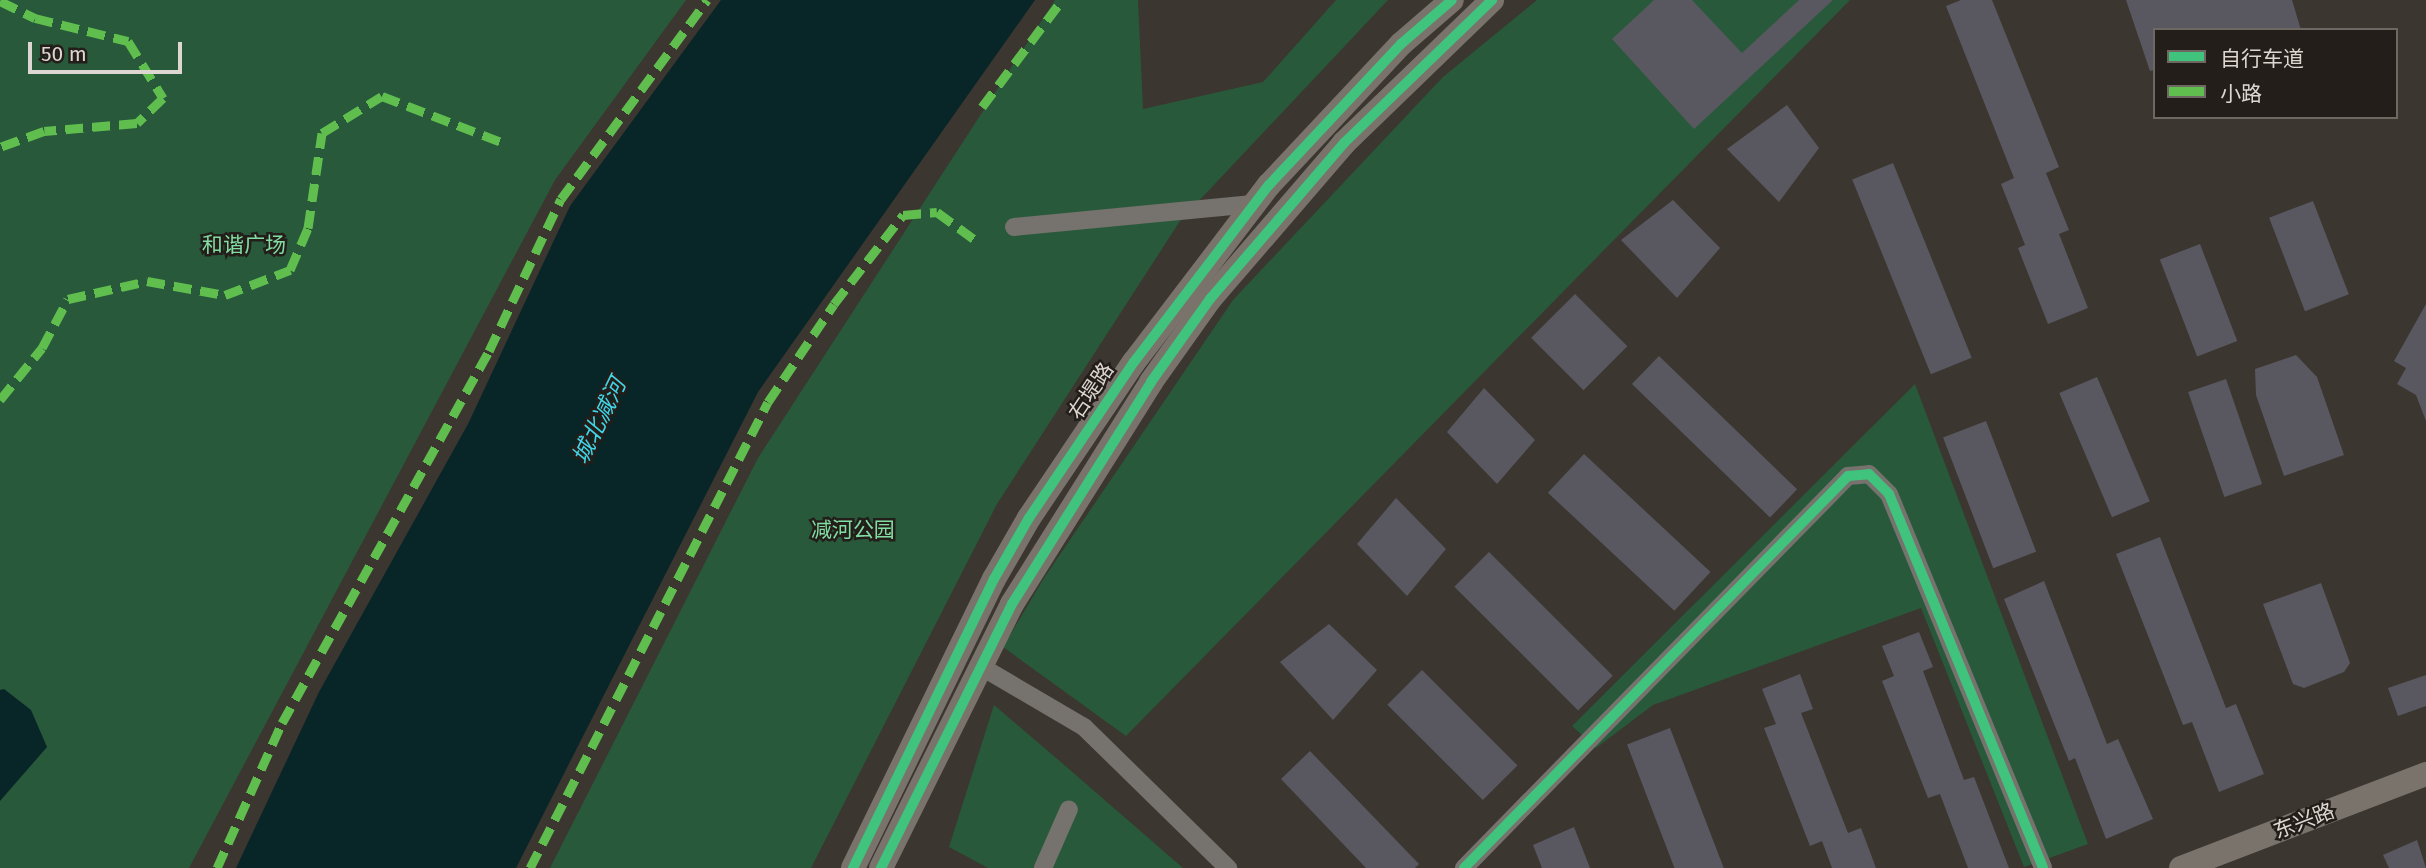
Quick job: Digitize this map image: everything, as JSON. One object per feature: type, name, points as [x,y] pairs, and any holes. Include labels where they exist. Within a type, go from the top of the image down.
[{"type":"main road","name":"右堤路","points":[[853,868],[994,579],[1029,518],[1134,362],[1253,204],[1401,44],[1452,0]]},
{"type":"main road","points":[[881,868],[980,666],[1052,534],[1210,299],[1344,143],[1492,0]]},
{"type":"main road","name":"东兴路","points":[[2181,868],[2426,774]]},
{"type":"street","points":[[1014,228],[1253,204]]},
{"type":"street","points":[[1464,868],[1848,476],[1869,474],[1889,495],[2043,868]]},
{"type":"street","points":[[980,666],[1084,727],[1228,868]]},
{"type":"street","points":[[1042,868],[1069,809]]},
{"type":"green space","name":"和谐广场","points":[[0,0],[686,0],[555,180],[189,868],[0,868]]},
{"type":"green space","name":"减河公园","points":[[1055,0],[1138,0],[1143,109],[1263,82],[1336,0],[1388,0],[1180,221],[997,504],[811,868],[550,868],[758,458]]},
{"type":"green space","points":[[1537,0],[1850,0],[1126,736],[1003,647],[1044,578],[1233,300],[1443,77]]},
{"type":"green space","points":[[1915,384],[2088,844],[2024,867],[1921,608],[1653,705],[1596,748],[1572,726]]},
{"type":"green space","points":[[994,705],[1183,868],[988,868],[949,847]]},
{"type":"water","name":"城北减河","points":[[721,0],[1035,0],[758,392],[516,868],[236,868],[319,692],[468,424],[570,206]]},
{"type":"water","points":[[4,689],[31,710],[47,747],[0,801],[0,690]]},
{"type":"building","points":[[1654,0],[1692,0],[1742,53],[1799,0],[1833,0],[1694,129],[1612,39]]},
{"type":"building","points":[[1961,0],[1992,0],[2059,167],[2046,173],[2069,230],[2059,234],[2088,308],[2048,324],[2018,248],[2025,245],[2001,184],[2014,178],[1946,6]]},
{"type":"building","points":[[2126,0],[2292,0],[2300,28],[2153,28],[2153,70],[2150,71]]},
{"type":"building","points":[[1787,105],[1819,148],[1779,202],[1727,149]]},
{"type":"building","points":[[1893,163],[1972,358],[1931,374],[1852,179]]},
{"type":"building","points":[[1673,200],[1720,248],[1677,298],[1621,240]]},
{"type":"building","points":[[2313,201],[2349,294],[2305,311],[2269,218]]},
{"type":"building","points":[[2200,244],[2237,341],[2197,357],[2160,259]]},
{"type":"building","points":[[1575,294],[1627,346],[1583,390],[1531,338]]},
{"type":"building","points":[[2426,304],[2426,421],[2416,395],[2397,384],[2406,368],[2394,361]]},
{"type":"building","points":[[2296,355],[2317,377],[2344,455],[2284,476],[2256,395],[2255,369]]},
{"type":"building","points":[[1659,356],[1797,489],[1770,517],[1632,384]]},
{"type":"building","points":[[2097,377],[2150,501],[2112,517],[2059,393]]},
{"type":"building","points":[[2226,379],[2262,484],[2224,497],[2188,392]]},
{"type":"building","points":[[1484,388],[1535,440],[1497,484],[1447,432]]},
{"type":"building","points":[[1986,421],[2036,552],[1993,568],[1943,437]]},
{"type":"building","points":[[1584,454],[1711,572],[1674,611],[1548,493]]},
{"type":"building","points":[[1396,498],[1446,549],[1407,596],[1357,544]]},
{"type":"building","points":[[2160,537],[2226,708],[2236,704],[2264,774],[2219,792],[2192,722],[2183,725],[2116,554]]},
{"type":"building","points":[[1489,552],[1613,676],[1578,710],[1454,587]]},
{"type":"building","points":[[2044,581],[2107,744],[2118,739],[2153,819],[2106,839],[2075,758],[2069,761],[2004,599]]},
{"type":"building","points":[[2321,583],[2350,663],[2344,672],[2304,688],[2293,684],[2263,604]]},
{"type":"building","points":[[1329,624],[1377,670],[1333,720],[1280,662]]},
{"type":"building","points":[[1919,632],[1933,667],[1923,671],[1964,780],[1974,777],[2009,868],[1968,868],[1940,794],[1928,798],[1882,681],[1894,676],[1882,646]]},
{"type":"building","points":[[1422,670],[1517,765],[1483,800],[1387,705]]},
{"type":"building","points":[[1800,674],[1813,709],[1801,713],[1848,833],[1861,828],[1876,868],[1832,868],[1822,841],[1810,846],[1764,728],[1776,724],[1762,689]]},
{"type":"building","points":[[2426,675],[2426,706],[2398,716],[2388,688]]},
{"type":"building","points":[[1670,728],[1724,868],[1674,868],[1627,744]]},
{"type":"building","points":[[1310,751],[1419,864],[1415,868],[1366,868],[1281,779]]},
{"type":"building","points":[[1574,827],[1590,868],[1542,868],[1533,845]]},
{"type":"building","points":[[2417,840],[2426,868],[2389,868],[2383,855]]},
{"type":"marked path","points":[[217,868],[282,723],[489,351],[561,199],[707,0]]},
{"type":"marked path","points":[[982,107],[1062,0]]},
{"type":"marked path","points":[[0,1],[35,18],[128,41],[163,98],[137,123],[44,131],[0,147]]},
{"type":"marked path","points":[[0,400],[42,348],[68,299],[147,281],[225,295],[290,270],[308,228],[322,133],[382,96],[504,143]]},
{"type":"marked path","points":[[530,868],[768,402],[834,304],[903,215],[937,212],[978,242]]},
{"type":"cycle path","points":[[853,868],[994,579],[1029,518],[1134,362],[1269,185],[1401,44],[1452,0]]},
{"type":"cycle path","points":[[881,868],[1012,604],[1151,382],[1210,299],[1344,143],[1492,0]]},
{"type":"cycle path","points":[[1464,868],[1848,476],[1869,474],[1889,494],[2043,868]]}]
